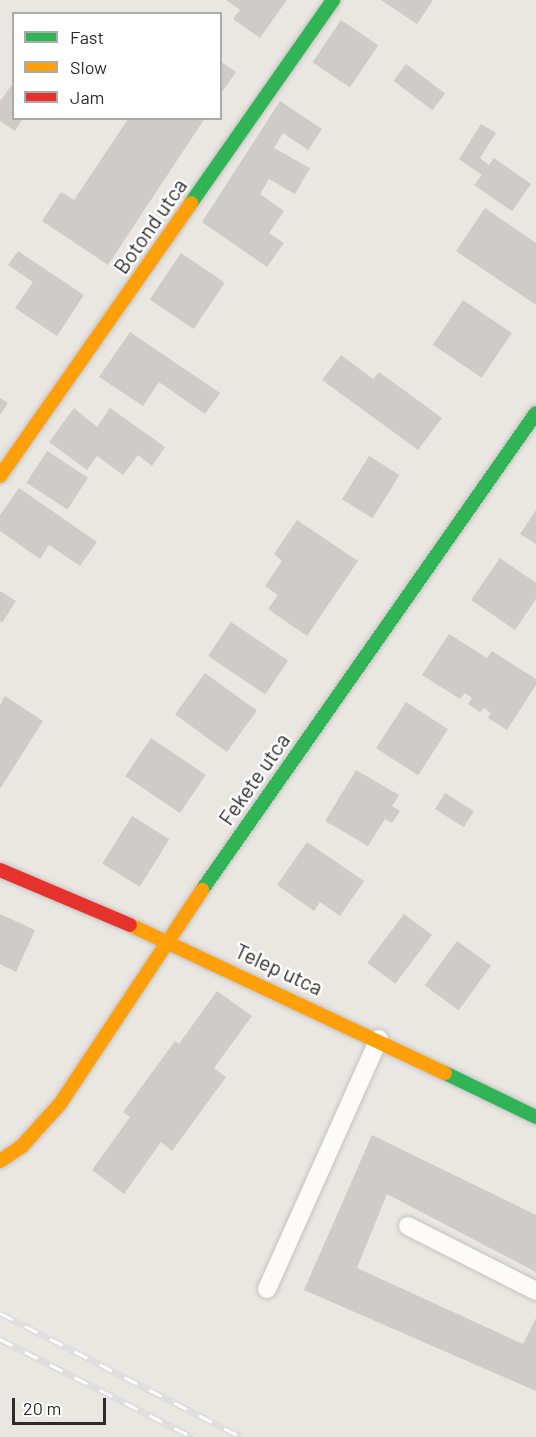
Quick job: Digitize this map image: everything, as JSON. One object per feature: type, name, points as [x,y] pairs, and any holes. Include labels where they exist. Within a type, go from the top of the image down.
[{"type":"street","name":"Botond utca","points":[[0,476],[333,0]]},
{"type":"street","name":"Fekete utca","points":[[0,1161],[22,1146],[60,1104],[167,940],[536,413]]},
{"type":"street","name":"Telep utca","points":[[0,870],[167,940],[379,1039],[536,1117]]},
{"type":"lane","points":[[267,1289],[379,1039]]},
{"type":"lane","points":[[408,1226],[536,1291]]},
{"type":"building","points":[[226,0],[287,0],[260,38],[233,19],[240,10]]},
{"type":"building","points":[[381,0],[433,0],[417,24]]},
{"type":"building","points":[[341,20],[378,45],[350,87],[312,62]]},
{"type":"building","points":[[222,62],[236,72],[222,92]]},
{"type":"building","points":[[406,64],[445,93],[432,110],[393,81]]},
{"type":"building","points":[[12,85],[12,120],[22,120],[15,131],[0,121],[0,101]]},
{"type":"building","points":[[280,101],[322,129],[308,150],[283,133],[274,148],[310,168],[295,194],[269,179],[260,194],[284,211],[269,233],[284,243],[267,267],[202,222]]},
{"type":"building","points":[[127,120],[204,120],[108,265],[42,221],[61,192],[74,200]]},
{"type":"building","points":[[481,124],[496,133],[480,158],[489,165],[494,158],[531,184],[512,211],[474,185],[482,175],[459,159]]},
{"type":"building","points":[[485,208],[536,243],[536,305],[456,251]]},
{"type":"building","points":[[18,251],[84,295],[57,336],[15,308],[33,282],[8,265]]},
{"type":"building","points":[[181,253],[225,283],[194,329],[150,299]]},
{"type":"building","points":[[463,300],[512,333],[482,378],[433,345]]},
{"type":"building","points":[[130,332],[220,393],[205,414],[159,382],[143,406],[99,377]]},
{"type":"building","points":[[341,355],[373,379],[379,372],[442,418],[418,450],[322,380]]},
{"type":"building","points":[[0,398],[8,403],[0,415]]},
{"type":"building","points":[[74,408],[97,427],[110,408],[165,447],[152,466],[138,455],[123,475],[97,456],[87,470],[49,442]]},
{"type":"building","points":[[47,451],[88,478],[67,510],[26,483]]},
{"type":"building","points":[[369,456],[400,475],[373,518],[342,499]]},
{"type":"building","points":[[19,488],[97,542],[80,566],[49,545],[40,559],[0,531],[0,515]]},
{"type":"building","points":[[536,510],[536,544],[520,534]]},
{"type":"building","points":[[297,520],[358,561],[307,636],[268,609],[278,595],[265,586],[282,561],[274,554]]},
{"type":"building","points":[[500,558],[536,583],[536,599],[515,630],[471,600]]},
{"type":"building","points":[[0,591],[16,601],[2,623],[0,621]]},
{"type":"building","points":[[231,622],[288,661],[265,695],[208,656]]},
{"type":"building","points":[[449,634],[487,658],[492,651],[536,679],[536,685],[507,730],[488,718],[491,713],[484,708],[480,712],[468,704],[472,698],[465,693],[460,699],[422,675]]},
{"type":"building","points":[[205,673],[257,711],[227,752],[175,714]]},
{"type":"building","points":[[5,696],[43,721],[0,789],[0,705]]},
{"type":"building","points":[[406,702],[448,729],[418,775],[376,748]]},
{"type":"building","points":[[151,738],[206,775],[180,813],[125,776]]},
{"type":"building","points":[[356,770],[399,795],[392,806],[400,811],[392,823],[385,819],[368,846],[325,821]]},
{"type":"building","points":[[445,793],[474,811],[464,827],[435,809]]},
{"type":"building","points":[[132,816],[169,839],[140,887],[102,863]]},
{"type":"building","points":[[307,842],[364,881],[340,916],[320,902],[314,911],[277,885]]},
{"type":"building","points":[[0,914],[35,930],[16,972],[0,964]]},
{"type":"building","points":[[404,914],[432,935],[395,984],[367,963]]},
{"type":"building","points":[[457,941],[491,966],[459,1010],[425,985]]},
{"type":"building","points":[[217,991],[252,1016],[214,1068],[226,1077],[172,1151],[161,1142],[124,1194],[92,1170],[130,1117],[123,1112],[175,1041],[179,1044]]},
{"type":"building","points":[[372,1135],[536,1215],[536,1272],[387,1194],[357,1268],[523,1344],[536,1318],[536,1391],[304,1290]]},
{"type":"railway","points":[[0,1313],[241,1437]]},
{"type":"railway","points":[[0,1339],[192,1437]]},
{"type":"traffic: fast","points":[[191,203],[333,0]]},
{"type":"traffic: fast","points":[[202,890],[536,413]]},
{"type":"traffic: fast","points":[[445,1073],[536,1117]]},
{"type":"traffic: slow","points":[[0,476],[191,203]]},
{"type":"traffic: slow","points":[[0,1161],[22,1146],[60,1104],[202,890]]},
{"type":"traffic: slow","points":[[130,925],[445,1073]]},
{"type":"traffic: jam","points":[[0,870],[130,925]]}]
